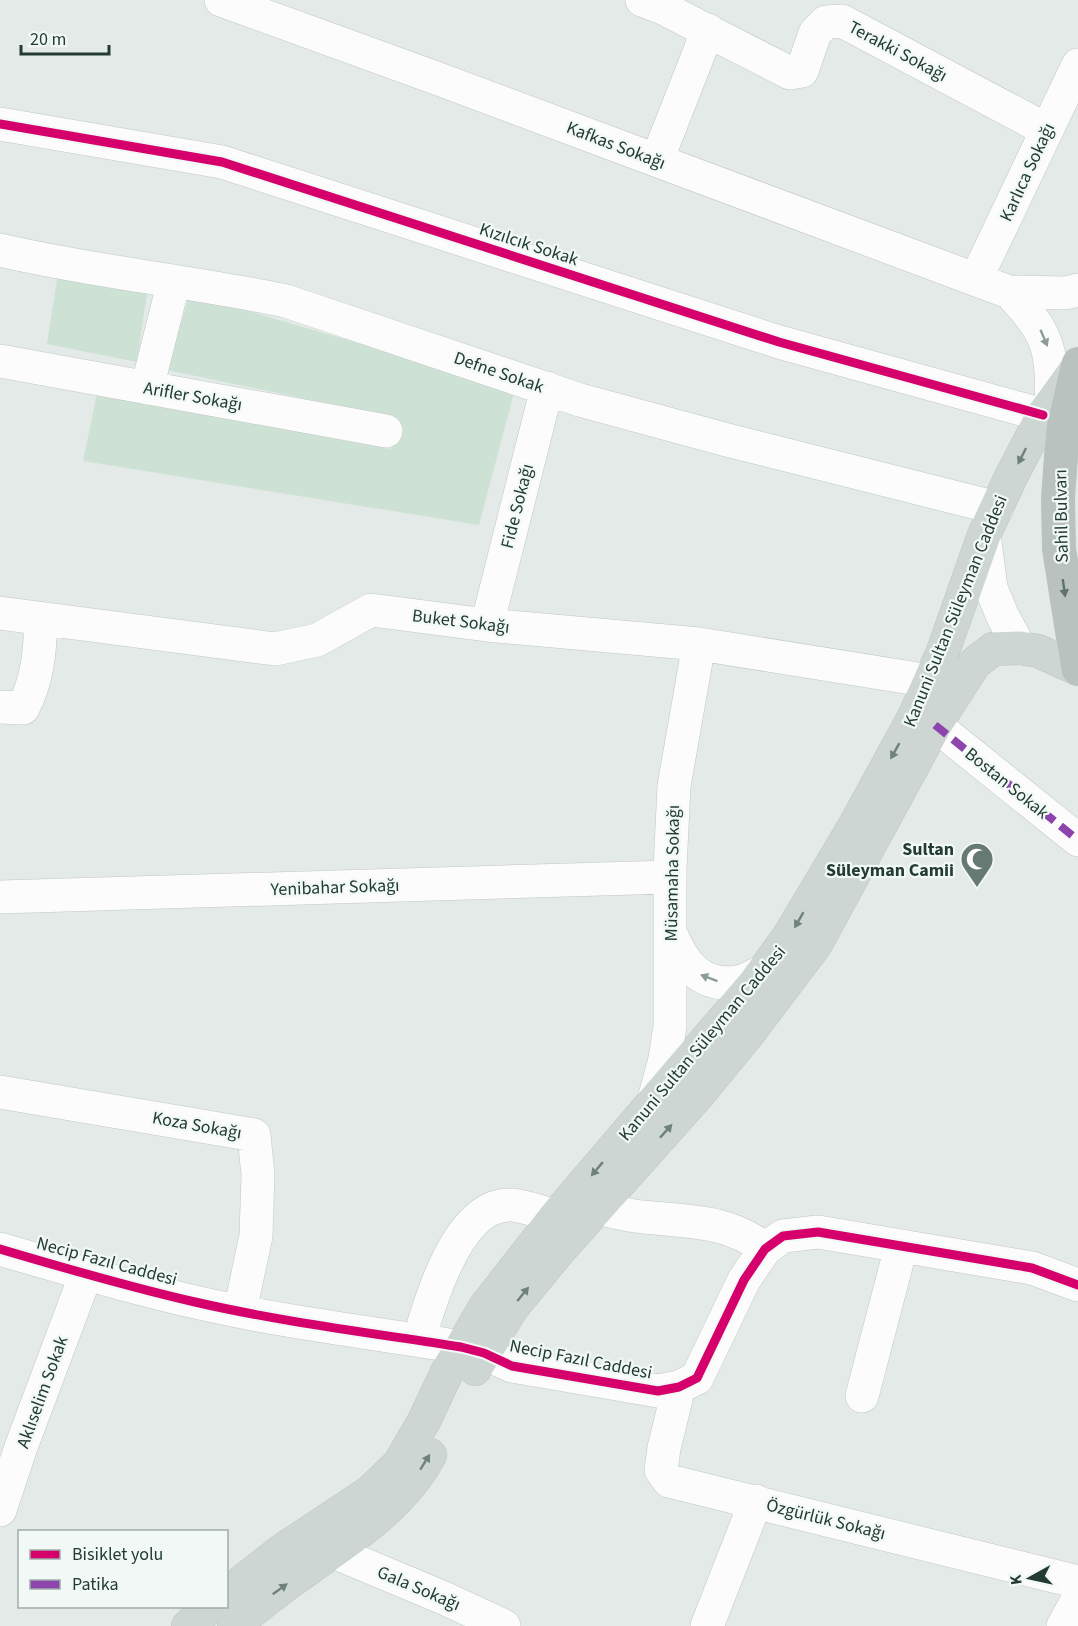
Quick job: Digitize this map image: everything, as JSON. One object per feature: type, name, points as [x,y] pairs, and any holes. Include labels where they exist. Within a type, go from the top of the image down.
[{"type":"highway","name":"Sahil Bulvarı","points":[[1077,368],[1059,464],[1059,549],[1078,669]]},
{"type":"main road","name":"Kanuni Sultan Süleyman Caddesi","points":[[234,1626],[278,1591],[334,1552],[399,1498],[424,1465],[462,1390],[485,1307],[556,1216],[764,971],[789,936],[855,825],[914,717],[967,588],[990,522],[1047,410],[1077,368]]},
{"type":"main road","name":"Kanuni Sultan Süleyman Caddesi","points":[[228,1592],[284,1549],[370,1492],[399,1464],[424,1421],[448,1370],[473,1350],[512,1308],[558,1252],[698,1095],[748,1034],[816,944],[935,725],[975,663],[993,649],[1020,648],[1038,651],[1078,669]]},
{"type":"main road","points":[[188,1626],[209,1608]]},
{"type":"street","name":"Kafkas Sokağı","points":[[221,0],[1009,292]]},
{"type":"street","name":"Terakki Sokağı","points":[[642,0],[708,30],[790,73],[802,71],[815,33],[826,22],[842,21],[1047,130]]},
{"type":"street","points":[[657,160],[708,30]]},
{"type":"street","name":"Karlıca Sokağı","points":[[976,279],[1078,65]]},
{"type":"street","name":"Kızılcık Sokak","points":[[0,124],[222,162],[779,342],[1047,410]]},
{"type":"street","name":"Defne Sokak","points":[[0,250],[43,260],[286,301],[580,400],[716,437],[990,522]]},
{"type":"street","points":[[147,387],[174,281]]},
{"type":"street","points":[[1009,292],[1065,293],[1078,290]]},
{"type":"street","points":[[1009,292],[1039,326],[1048,347],[1052,380],[1047,410]]},
{"type":"street","name":"Arifler Sokağı","points":[[0,360],[386,431]]},
{"type":"street","name":"Fide Sokağı","points":[[487,625],[547,388]]},
{"type":"street","points":[[990,522],[991,588],[1020,648]]},
{"type":"street","name":"Buket Sokağı","points":[[0,613],[275,650],[317,639],[371,610],[487,625],[699,644],[930,681]]},
{"type":"street","points":[[0,707],[23,708],[33,690],[40,651],[41,619]]},
{"type":"street","name":"Müsamaha Sokağı","points":[[653,1103],[665,1059],[670,1026],[670,877],[674,786],[699,644]]},
{"type":"street","name":"Bostan Sokak","points":[[935,725],[1078,840]]},
{"type":"street","name":"Yenibahar Sokağı","points":[[0,897],[670,877]]},
{"type":"street","points":[[670,931],[680,955],[696,973],[717,982],[738,982],[764,971]]},
{"type":"street","name":"Koza Sokağı","points":[[0,1092],[254,1135],[258,1175],[256,1236],[240,1311]]},
{"type":"street","points":[[419,1340],[432,1294],[462,1237],[479,1217],[499,1206],[512,1205],[556,1216]]},
{"type":"street","points":[[598,1208],[632,1216],[718,1225],[741,1233],[765,1249]]},
{"type":"street","points":[[679,1387],[697,1378],[744,1280],[765,1249],[783,1236],[818,1232],[1032,1268],[1078,1285]]},
{"type":"street","points":[[862,1396],[901,1247]]},
{"type":"street","name":"Necip Fazıl Caddesi","points":[[0,1249],[194,1302],[473,1350],[512,1365],[658,1391],[679,1387]]},
{"type":"street","name":"Aklıselim Sokak","points":[[0,1510],[11,1443],[86,1274]]},
{"type":"street","name":"Özgürlük Sokağı","points":[[679,1387],[661,1470],[669,1481],[1078,1582]]},
{"type":"street","points":[[707,1626],[756,1501]]},
{"type":"street","name":"Gala Sokağı","points":[[334,1552],[504,1626]]},
{"type":"street","points":[[1064,1626],[1078,1599]]},
{"type":"green space","points":[[57,279],[147,293],[137,362],[47,344]]},
{"type":"green space","points":[[190,294],[515,389],[479,525],[83,461],[97,393],[391,449],[399,418],[167,370]]},
{"type":"marked path","points":[[935,725],[1078,840]]},
{"type":"cycle path","points":[[0,124],[222,162],[779,342],[1043,415]]},
{"type":"cycle path","points":[[0,1249],[121,1284],[228,1309],[327,1327],[461,1347],[484,1353],[512,1366],[658,1391],[679,1387],[697,1378],[744,1280],[765,1249],[783,1236],[818,1232],[1032,1268],[1078,1285]]},
{"type":"place","name":"Sultan Süleyman Camii","points":[[977,888]]}]
